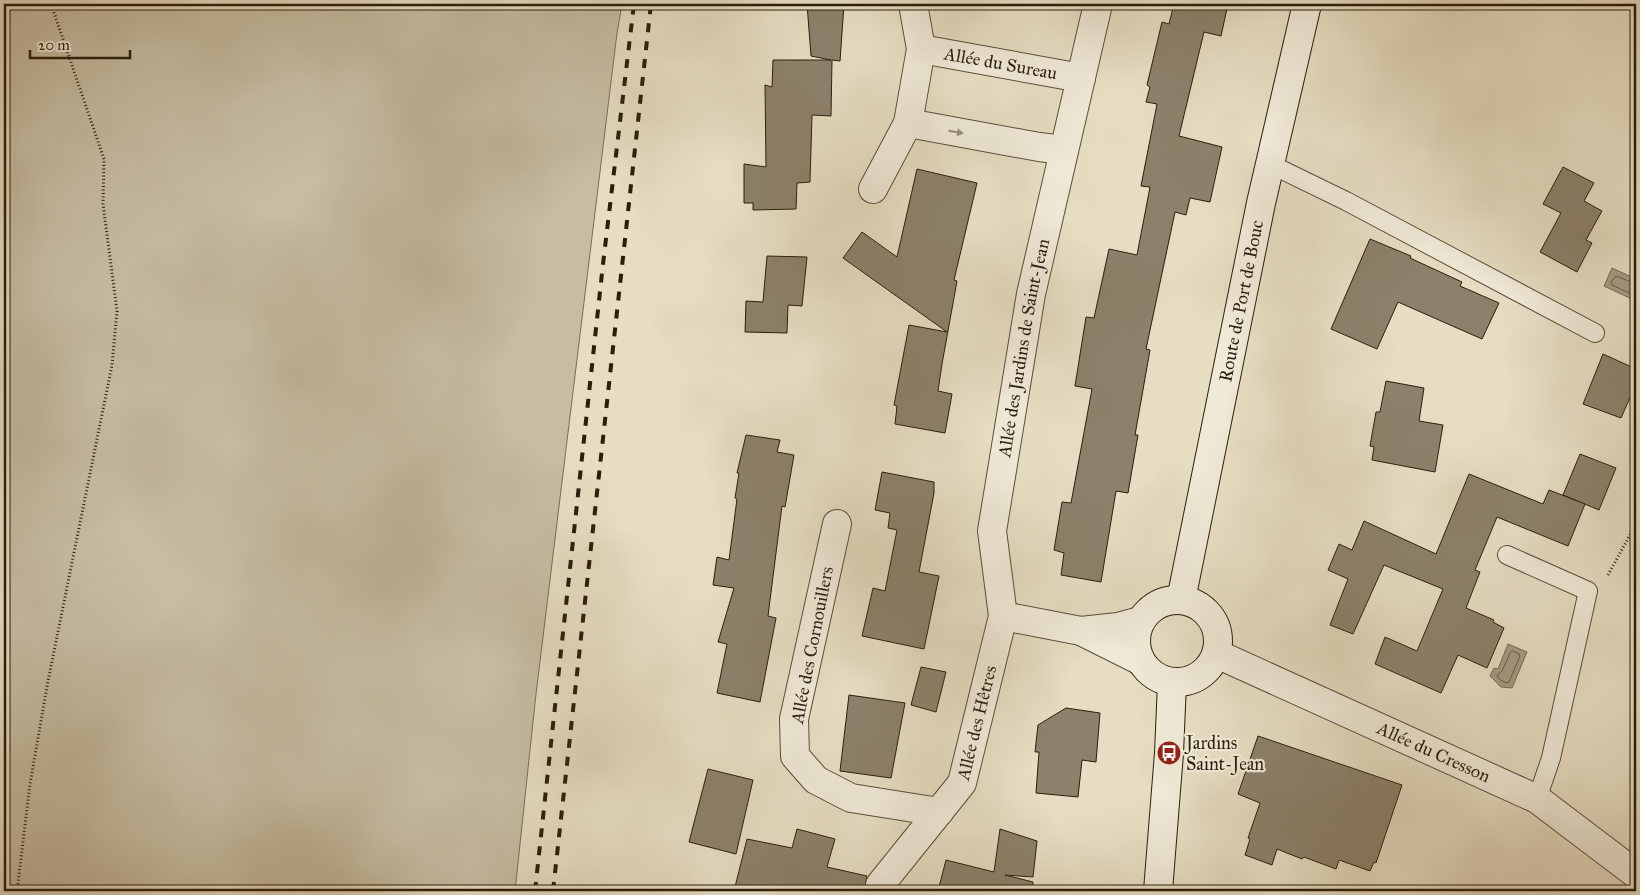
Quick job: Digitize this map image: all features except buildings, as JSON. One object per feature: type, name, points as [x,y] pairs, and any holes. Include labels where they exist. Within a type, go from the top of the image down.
[{"type":"street","name":"Allée du Sureau","points":[[873,189],[908,123],[921,49],[913,4]]},
{"type":"street","name":"Allée des Jardins de Saint-Jean","points":[[1004,616],[992,531],[1030,294],[1098,4]]},
{"type":"street","name":"Route de Port de Bouc","points":[[1180,600],[1270,164],[1307,4]]},
{"type":"street","name":"Allée du Sureau","points":[[921,49],[1081,78]]},
{"type":"street","points":[[908,123],[1064,150]]},
{"type":"street","name":"Allée des Cornouillers","points":[[837,524],[794,719],[795,756],[816,780],[851,798],[940,812]]},
{"type":"street","points":[[1004,616],[1081,632],[1139,660],[1148,671],[1159,679],[1172,683],[1186,682],[1199,676],[1210,667],[1217,654],[1217,630],[1211,618],[1203,609],[1193,603],[1180,600],[1157,604],[1140,621],[1136,633],[1136,647],[1139,660]]},
{"type":"street","name":"Allée des Hêtres","points":[[878,891],[880,885],[962,783],[1004,616]]},
{"type":"street","points":[[1081,632],[1118,627],[1140,621]]},
{"type":"street","name":"Allée du Cresson","points":[[1217,654],[1537,799],[1636,874]]},
{"type":"street","points":[[1158,891],[1169,753],[1172,683]]},
{"type":"lane","points":[[1270,164],[1346,200],[1595,332]]},
{"type":"lane","points":[[1507,555],[1588,591],[1551,758],[1537,799]]},
{"type":"path","points":[[18,891],[30,784],[52,662],[112,365],[117,311],[103,204],[104,160],[51,4]]},
{"type":"path","points":[[1588,591],[1598,593],[1636,524]]},
{"type":"shaded area","points":[[4,4],[622,4],[536,694],[515,891],[4,891]]},
{"type":"water","points":[[1612,268],[1636,279],[1636,301],[1604,286]]},
{"type":"water","points":[[1508,644],[1527,652],[1512,688],[1501,687],[1490,676],[1494,668],[1498,669]]},
{"type":"railway","points":[[535,891],[603,264],[634,4]]},
{"type":"railway","points":[[553,891],[651,4]]},
{"type":"place","name":"Jardins Saint-Jean","points":[[1169,753]]}]
